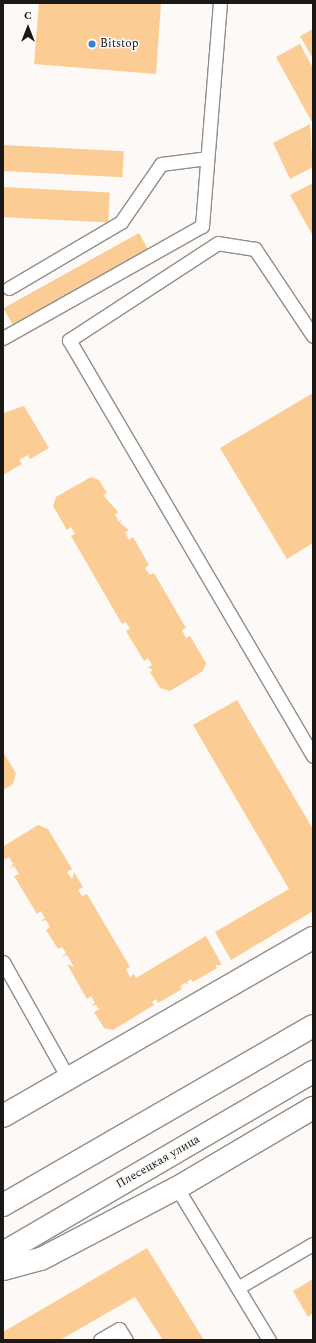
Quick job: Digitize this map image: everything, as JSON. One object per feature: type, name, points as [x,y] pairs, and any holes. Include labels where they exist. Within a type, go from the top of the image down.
[{"type":"main road","points":[[3,1116],[313,938]]},
{"type":"main road","points":[[3,1205],[313,1026]]},
{"type":"main road","name":"Плесецкая улица","points":[[3,1253],[313,1072]]},
{"type":"main road","points":[[3,1269],[41,1259],[177,1188],[313,1108]]},
{"type":"lane","points":[[3,338],[202,226],[220,3]]},
{"type":"lane","points":[[9,288],[121,222],[161,164],[207,158]]},
{"type":"lane","points":[[313,336],[255,249],[218,243],[69,340],[313,756]]},
{"type":"lane","points":[[3,962],[68,1078]]},
{"type":"lane","points":[[177,1188],[239,1287],[269,1340]]},
{"type":"lane","points":[[239,1287],[313,1244]]},
{"type":"lane","points":[[100,1340],[119,1329],[126,1340]]},
{"type":"building","points":[[39,3],[161,3],[156,74],[34,64]]},
{"type":"building","points":[[313,29],[313,59],[300,36]]},
{"type":"building","points":[[300,44],[313,68],[313,124],[276,57]]},
{"type":"building","points":[[310,124],[313,167],[290,179],[273,143]]},
{"type":"building","points":[[3,145],[124,151],[122,177],[3,171]]},
{"type":"building","points":[[313,183],[313,236],[290,195]]},
{"type":"building","points":[[3,187],[110,193],[108,223],[3,217]]},
{"type":"building","points":[[139,233],[149,251],[14,327],[3,308]]},
{"type":"building","points":[[313,393],[313,543],[287,559],[220,448]]},
{"type":"building","points":[[24,406],[49,448],[30,459],[28,455],[19,460],[22,464],[3,475],[3,413]]},
{"type":"building","points":[[91,477],[99,480],[107,493],[103,495],[118,512],[115,515],[119,522],[122,519],[120,523],[129,530],[125,532],[129,540],[133,537],[149,565],[145,568],[150,575],[154,573],[186,628],[182,630],[186,638],[190,636],[206,663],[203,671],[170,691],[160,688],[150,672],[153,670],[148,667],[152,665],[148,658],[144,661],[126,631],[130,629],[126,622],[122,624],[71,536],[75,534],[71,527],[67,530],[53,506],[56,497]]},
{"type":"building","points":[[237,700],[313,829],[313,911],[231,960],[215,932],[289,889],[193,725]]},
{"type":"building","points":[[3,752],[16,773],[13,784],[3,790]]},
{"type":"building","points":[[38,825],[48,829],[72,869],[67,872],[72,879],[74,872],[83,887],[78,890],[82,896],[87,894],[130,967],[126,969],[130,977],[134,974],[136,978],[206,936],[222,965],[215,965],[217,968],[193,982],[191,979],[187,982],[189,985],[185,983],[180,986],[182,989],[158,1003],[156,999],[152,1002],[154,1005],[113,1030],[104,1028],[94,1012],[99,1009],[96,1005],[91,1006],[95,1003],[91,996],[87,999],[67,964],[74,967],[67,955],[62,957],[66,953],[62,947],[58,949],[46,930],[50,927],[46,920],[41,921],[45,918],[41,911],[37,914],[14,876],[19,874],[14,866],[10,869],[13,864],[9,857],[5,860],[3,856],[4,846]]},
{"type":"building","points":[[147,1248],[204,1340],[163,1340],[135,1297],[60,1340],[3,1340],[3,1332]]},
{"type":"building","points":[[313,1279],[313,1313],[308,1317],[293,1291]]},
{"type":"place","name":"Bitstop","points":[[92,44]]}]
